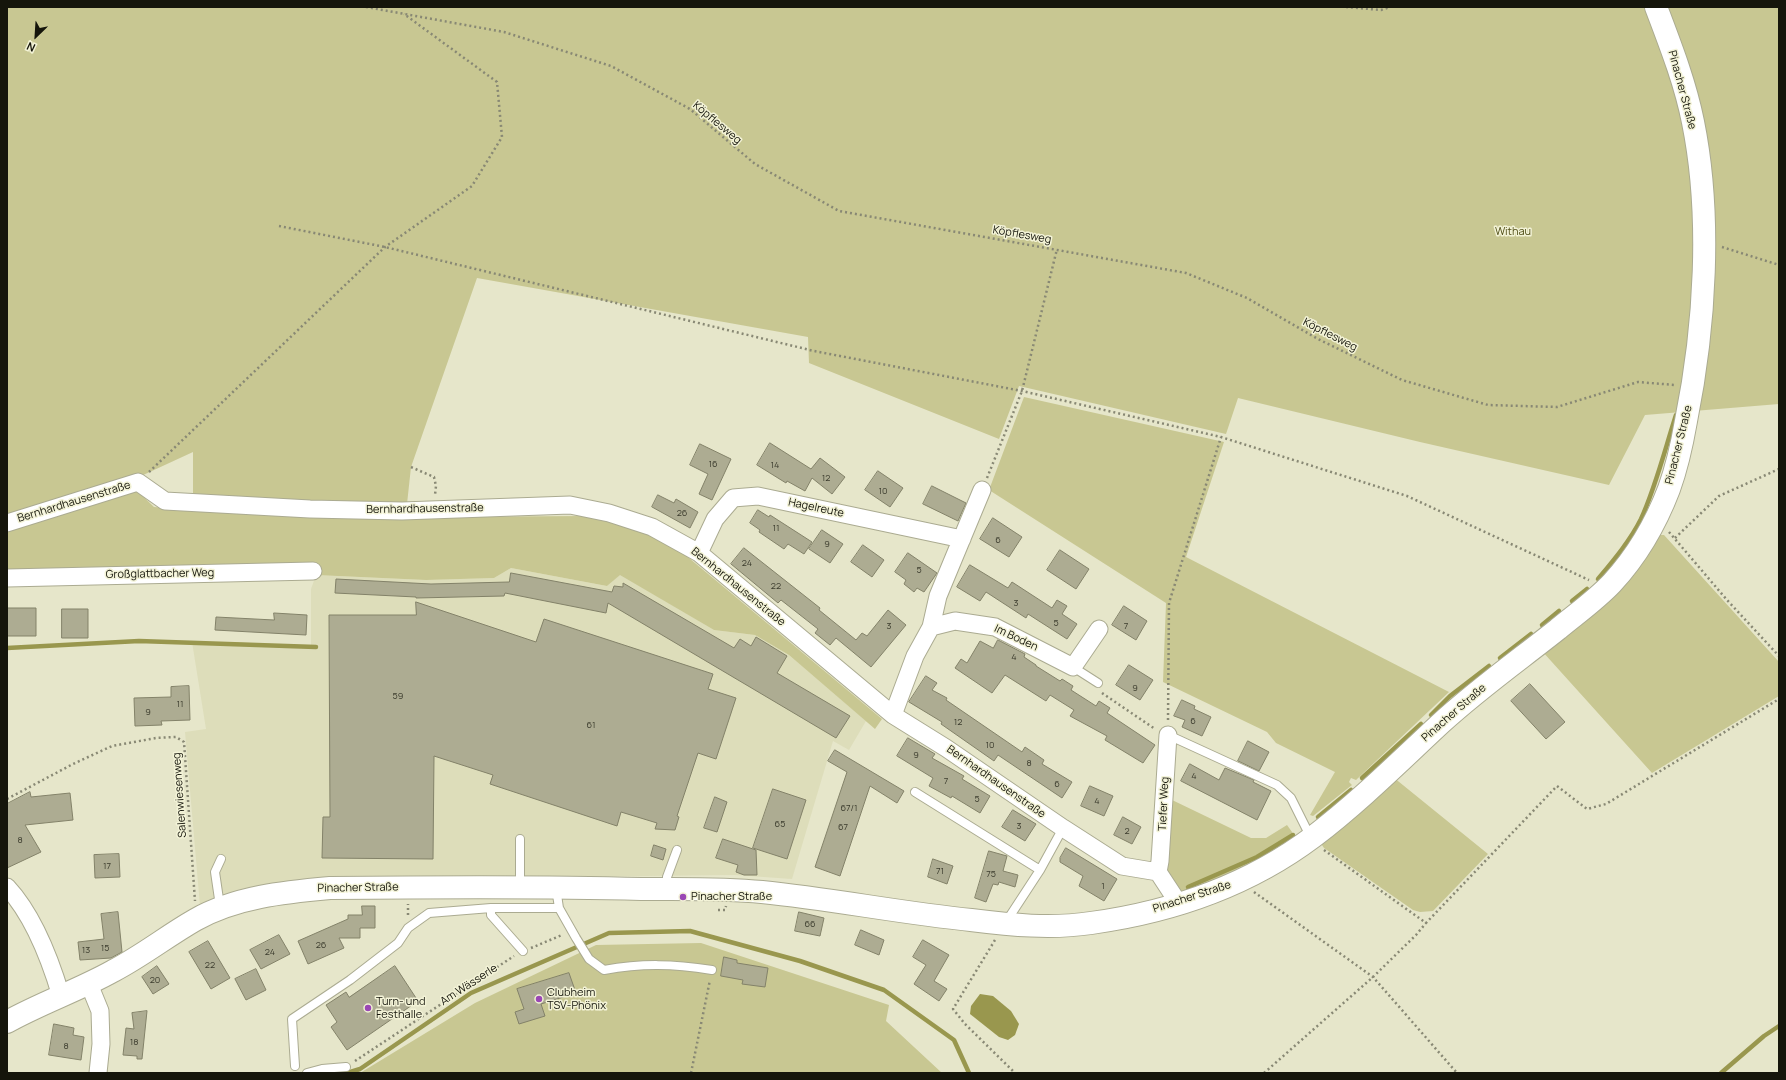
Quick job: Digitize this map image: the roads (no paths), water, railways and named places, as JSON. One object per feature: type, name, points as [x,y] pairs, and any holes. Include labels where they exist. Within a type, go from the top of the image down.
[{"type":"street","name":"Pinacher Straße","points":[[7,1022],[90,984],[121,967],[196,919],[221,909],[257,898],[293,891],[330,888],[556,887],[611,892],[667,889],[756,891],[1005,924],[1056,926],[1085,924],[1116,919],[1179,904],[1239,882],[1277,861],[1311,838],[1347,809],[1457,708],[1586,606],[1610,585],[1634,555],[1655,518],[1668,490],[1680,450],[1693,386],[1702,308],[1704,242],[1700,179],[1693,122],[1678,66],[1656,7]]},
{"type":"street","name":"Bernhardhausenstraße","points":[[7,523],[138,482],[165,501],[272,507],[402,511],[570,505],[609,512],[652,526],[699,553],[893,715],[946,748],[1063,828],[1122,866],[1158,872]]},
{"type":"street","points":[[893,715],[915,656],[931,628],[938,596],[982,490]]},
{"type":"street","name":"Hagelreute","points":[[699,553],[716,519],[734,498],[758,496],[962,539]]},
{"type":"street","name":"Großglattbacher Weg","points":[[7,578],[313,570]]},
{"type":"street","name":"Im Boden","points":[[931,628],[955,621],[995,627],[1074,667]]},
{"type":"street","points":[[1074,667],[1099,628]]},
{"type":"street","name":"Tiefer Weg","points":[[1158,872],[1168,735]]},
{"type":"street","points":[[1158,872],[1179,904]]},
{"type":"street","points":[[7,887],[28,919],[42,945],[61,996]]},
{"type":"street","points":[[90,984],[100,1011],[101,1044],[98,1073]]},
{"type":"lane","name":"Im Boden","points":[[1074,667],[1098,683]]},
{"type":"lane","points":[[1168,735],[1277,785],[1291,798],[1311,838]]},
{"type":"lane","points":[[915,792],[1040,870]]},
{"type":"lane","points":[[1005,924],[1040,870],[1063,828]]},
{"type":"lane","points":[[520,839],[520,887]]},
{"type":"lane","points":[[667,889],[667,877],[677,850]]},
{"type":"lane","points":[[221,859],[214,872],[221,909]]},
{"type":"lane","points":[[556,887],[559,908],[572,928],[576,938],[589,959],[604,970],[632,965],[676,964],[712,970]]},
{"type":"lane","points":[[295,1066],[292,1019],[350,980],[398,943],[408,928],[429,913],[491,908],[559,908]]},
{"type":"lane","points":[[491,908],[491,914],[523,950]]},
{"type":"lane","points":[[652,956],[652,965]]},
{"type":"lane","points":[[307,1073],[322,1069],[346,1067]]},
{"type":"waterway","points":[[1598,579],[1627,543],[1641,519],[1656,481],[1676,415]]},
{"type":"waterway","points":[[1572,601],[1587,589]]},
{"type":"waterway","points":[[1542,625],[1559,611]]},
{"type":"waterway","points":[[1500,658],[1531,634]]},
{"type":"waterway","points":[[7,648],[139,641],[316,647]]},
{"type":"waterway","points":[[1431,715],[1450,696],[1489,666]]},
{"type":"waterway","points":[[1362,778],[1421,724]]},
{"type":"waterway","points":[[1318,817],[1351,790]]},
{"type":"waterway","points":[[1188,887],[1257,857],[1293,835]]},
{"type":"waterway","points":[[347,1073],[360,1069],[471,993],[609,933],[690,931],[800,961],[884,990],[954,1040],[969,1073]]},
{"type":"waterway","points":[[1721,1073],[1764,1036],[1779,1026]]},
{"type":"place","name":"Pinacher Straße","points":[[683,897]]},
{"type":"place","name":"Clubheim TSV-Phönix","points":[[539,999]]},
{"type":"place","name":"Turn- und Festhalle","points":[[368,1008]]},
{"type":"park label","name":"Withau","points":[[1513,232]]}]
